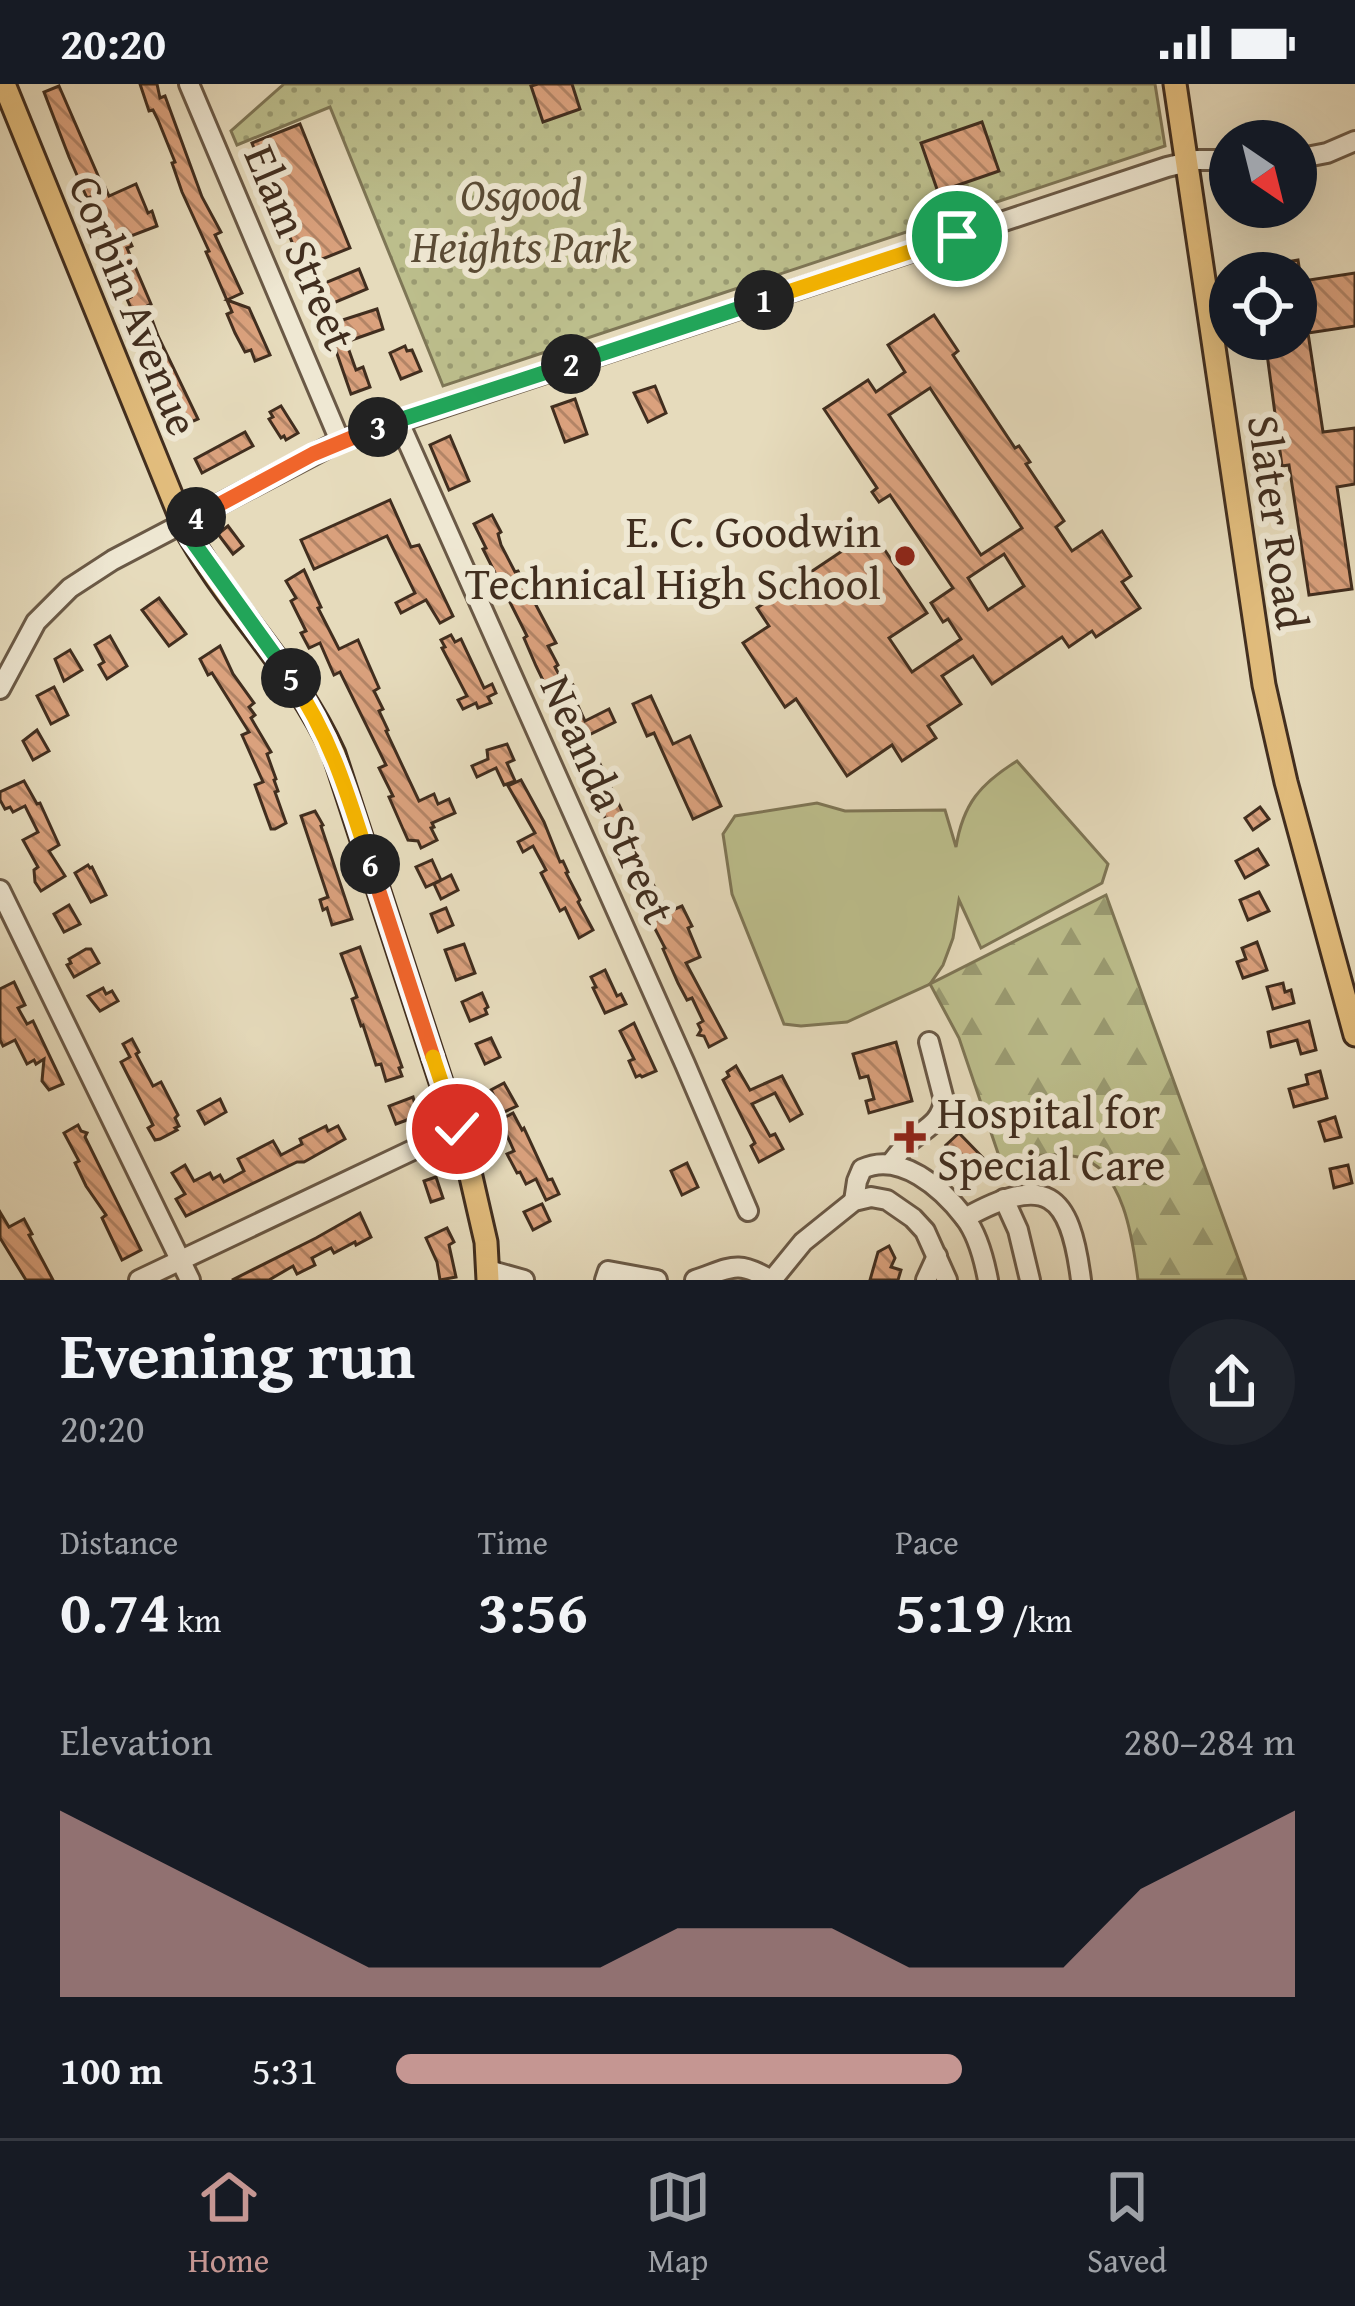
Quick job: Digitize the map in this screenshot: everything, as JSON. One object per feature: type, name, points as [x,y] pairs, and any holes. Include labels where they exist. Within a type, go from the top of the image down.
[{"type":"main road","name":"Corbin Avenue","points":[[4,84],[183,524],[326,735],[457,1129],[481,1214],[488,1275]]},
{"type":"main road","name":"Slater Road","points":[[1174,84],[1270,717],[1355,1035]]},
{"type":"street","name":"Elam Street","points":[[189,84],[340,441]]},
{"type":"street","points":[[1317,155],[1355,141]]},
{"type":"street","points":[[0,689],[36,622],[70,588],[113,560],[340,441],[1186,162],[1209,161]]},
{"type":"street","name":"Neanda Street","points":[[398,420],[748,1211]]},
{"type":"street","points":[[0,890],[190,1280]]},
{"type":"street","points":[[891,1163],[944,1109],[929,1042]]},
{"type":"street","points":[[139,1280],[457,1129]]},
{"type":"street","points":[[854,1201],[862,1169],[891,1163],[912,1172],[964,1217],[976,1236],[988,1280]]},
{"type":"street","points":[[694,1280],[748,1266],[771,1280],[803,1242],[854,1201],[871,1196],[901,1208],[925,1232],[947,1280]]},
{"type":"street","points":[[964,1217],[1004,1199],[1046,1196],[1058,1205],[1072,1235],[1081,1280]]},
{"type":"street","points":[[1004,1199],[1018,1230],[1030,1280]]},
{"type":"street","points":[[926,1280],[937,1256]]},
{"type":"street","points":[[605,1280],[608,1271],[657,1280]]},
{"type":"street","points":[[488,1275],[524,1280]]},
{"type":"green space","name":"Osgood Heights Park","points":[[284,84],[1155,84],[1165,146],[443,386],[330,107],[237,145],[231,131]]},
{"type":"green space","points":[[1017,761],[1108,864],[1102,883],[981,948],[959,900],[953,938],[930,984],[847,1022],[784,1024],[732,894],[723,834],[735,816],[817,803],[845,811],[945,810],[956,847],[975,797]]},
{"type":"green space","points":[[1106,895],[1246,1280],[1138,1280],[1123,1208],[1116,1190],[1094,1164],[1059,1155],[1001,1162],[959,1038],[930,984]]},
{"type":"building","points":[[140,84],[157,84],[160,98],[165,96],[202,197],[221,232],[215,235],[242,293],[227,300],[249,308],[270,355],[255,361],[235,333],[209,251]]},
{"type":"building","points":[[572,84],[580,109],[543,122],[531,86]]},
{"type":"building","points":[[59,86],[109,196],[136,184],[148,213],[152,211],[157,226],[128,237],[132,246],[127,248],[151,304],[147,306],[158,336],[198,419],[184,425],[170,394],[165,396],[159,383],[163,381],[127,299],[131,297],[44,92]]},
{"type":"building","points":[[982,122],[999,171],[938,192],[921,143]]},
{"type":"building","points":[[300,124],[350,248],[302,267],[252,143]]},
{"type":"building","points":[[359,269],[367,289],[319,309],[310,289]]},
{"type":"building","points":[[1355,273],[1355,326],[1317,332],[1317,279]]},
{"type":"building","points":[[377,309],[383,329],[346,342],[356,370],[363,367],[370,387],[351,394],[327,325]]},
{"type":"building","points":[[934,315],[958,351],[953,355],[1015,448],[1019,446],[1030,462],[1026,464],[1064,521],[1056,527],[1072,551],[1102,531],[1131,576],[1122,582],[1140,608],[1096,637],[1092,631],[1069,647],[1062,637],[992,684],[973,656],[942,676],[961,704],[928,726],[936,738],[902,761],[892,745],[847,776],[796,699],[785,707],[743,643],[769,626],[757,608],[872,531],[927,613],[889,638],[912,672],[961,639],[931,603],[953,588],[890,495],[879,502],[872,492],[877,488],[824,409],[868,380],[876,392],[905,372],[888,345]],"holes":[[[930,388],[1022,528],[981,555],[889,415]],[[1004,554],[1024,586],[988,610],[968,578]]]},
{"type":"building","points":[[405,346],[412,350],[421,371],[401,379],[390,353]]},
{"type":"building","points":[[1268,360],[1312,360],[1323,432],[1355,428],[1355,484],[1337,487],[1352,589],[1309,595],[1289,465],[1282,466]]},
{"type":"building","points":[[655,386],[666,413],[648,422],[634,393]]},
{"type":"building","points":[[575,399],[587,434],[565,442],[552,407]]},
{"type":"building","points":[[281,406],[298,433],[286,440],[269,419],[273,417],[270,412]]},
{"type":"building","points":[[245,432],[253,446],[202,473],[195,459]]},
{"type":"building","points":[[450,436],[469,481],[449,490],[430,445]]},
{"type":"building","points":[[390,500],[411,547],[419,545],[453,616],[440,623],[426,600],[401,613],[396,603],[415,593],[387,536],[314,569],[301,540]]},
{"type":"building","points":[[492,515],[501,532],[501,545],[556,643],[548,646],[555,667],[566,688],[573,685],[585,721],[609,709],[615,722],[587,736],[629,826],[618,832],[600,808],[604,806],[483,549],[474,524]]},
{"type":"building","points":[[228,526],[243,546],[233,554],[218,534]]},
{"type":"building","points":[[304,570],[339,649],[358,640],[379,688],[374,691],[386,731],[419,801],[434,794],[438,804],[449,799],[455,813],[432,823],[437,840],[421,848],[418,841],[408,840],[379,768],[386,765],[340,672],[334,675],[320,643],[309,648],[301,633],[306,631],[286,581]]},
{"type":"building","points":[[159,598],[186,634],[169,646],[142,610]]},
{"type":"building","points":[[451,635],[455,642],[461,639],[484,688],[492,684],[496,693],[488,697],[491,703],[463,709],[458,700],[467,696],[442,648],[441,640]]},
{"type":"building","points":[[110,636],[127,666],[107,679],[95,645]]},
{"type":"building","points":[[220,646],[254,703],[249,707],[255,715],[251,718],[271,752],[267,754],[276,779],[275,792],[286,823],[275,829],[271,829],[255,785],[263,782],[242,735],[249,732],[200,659]]},
{"type":"building","points":[[70,650],[82,670],[64,681],[55,659]]},
{"type":"building","points":[[54,687],[68,715],[51,724],[37,696]]},
{"type":"building","points":[[651,696],[673,744],[690,736],[721,806],[693,819],[654,733],[647,736],[633,704]]},
{"type":"building","points":[[37,730],[49,751],[33,760],[23,741]]},
{"type":"building","points":[[507,744],[514,760],[507,763],[515,781],[504,785],[496,768],[477,777],[472,766],[488,759],[487,750]]},
{"type":"building","points":[[521,780],[593,930],[579,938],[541,873],[546,870],[533,846],[523,852],[518,842],[535,833],[508,786]]},
{"type":"building","points":[[24,781],[59,845],[49,851],[65,876],[41,891],[35,882],[38,867],[23,840],[38,832],[25,806],[13,812],[0,800],[0,792]]},
{"type":"building","points":[[1260,807],[1269,819],[1253,830],[1245,818]]},
{"type":"building","points":[[315,811],[352,919],[332,925],[320,900],[328,897],[301,816]]},
{"type":"building","points":[[1258,849],[1268,865],[1245,878],[1236,861]]},
{"type":"building","points":[[432,860],[441,880],[426,887],[416,867]]},
{"type":"building","points":[[88,865],[106,895],[91,902],[75,873]]},
{"type":"building","points":[[451,875],[458,890],[441,899],[434,884]]},
{"type":"building","points":[[653,884],[668,912],[682,906],[692,926],[688,928],[700,957],[686,963],[726,1038],[709,1047],[704,1036],[698,1035],[698,1024],[703,1021],[678,983],[639,892]]},
{"type":"building","points":[[1259,892],[1269,911],[1248,920],[1240,900]]},
{"type":"building","points":[[69,905],[80,924],[64,932],[54,914]]},
{"type":"building","points":[[446,908],[453,925],[438,932],[431,914]]},
{"type":"building","points":[[1257,942],[1267,970],[1243,978],[1237,962],[1246,959],[1242,948]]},
{"type":"building","points":[[464,944],[475,973],[456,980],[445,950]]},
{"type":"building","points":[[360,947],[402,1067],[402,1076],[386,1081],[361,1026],[352,999],[357,997],[341,954]]},
{"type":"building","points":[[91,949],[99,963],[74,977],[69,959]]},
{"type":"building","points":[[605,970],[626,1004],[605,1013],[591,977]]},
{"type":"building","points":[[14,982],[25,1005],[18,1008],[27,1024],[33,1021],[63,1084],[49,1090],[42,1081],[44,1059],[27,1064],[15,1040],[3,1046],[0,1040],[0,989]]},
{"type":"building","points":[[1283,983],[1285,992],[1291,990],[1294,1003],[1273,1009],[1267,987]]},
{"type":"building","points":[[103,988],[106,994],[112,991],[118,1001],[100,1011],[88,996]]},
{"type":"building","points":[[482,993],[487,1014],[470,1021],[462,1002]]},
{"type":"building","points":[[1309,1021],[1316,1050],[1301,1054],[1297,1040],[1271,1047],[1268,1032]]},
{"type":"building","points":[[634,1023],[656,1071],[642,1077],[636,1077],[629,1061],[634,1059],[620,1031]]},
{"type":"building","points":[[491,1038],[500,1057],[485,1064],[476,1044]]},
{"type":"building","points":[[132,1039],[153,1086],[161,1082],[178,1115],[177,1130],[160,1139],[155,1140],[148,1128],[153,1125],[121,1062],[130,1057],[123,1044]]},
{"type":"building","points":[[896,1042],[912,1101],[869,1113],[866,1101],[874,1099],[868,1076],[860,1078],[853,1054]]},
{"type":"building","points":[[736,1066],[750,1090],[782,1076],[802,1114],[790,1121],[775,1093],[752,1104],[783,1149],[759,1162],[751,1146],[755,1143],[723,1080]]},
{"type":"building","points":[[1320,1071],[1327,1098],[1294,1107],[1289,1089],[1308,1084],[1306,1075]]},
{"type":"building","points":[[504,1083],[517,1106],[502,1113],[491,1090]]},
{"type":"building","points":[[413,1097],[418,1116],[396,1124],[389,1106]]},
{"type":"building","points":[[220,1099],[226,1112],[205,1124],[198,1111]]},
{"type":"building","points":[[513,1113],[559,1194],[546,1200],[536,1179],[526,1184],[517,1173],[507,1154],[514,1151],[500,1120]]},
{"type":"building","points":[[1335,1117],[1341,1137],[1325,1141],[1319,1122]]},
{"type":"building","points":[[78,1125],[87,1133],[141,1250],[122,1260],[102,1218],[106,1215],[86,1186],[64,1133]]},
{"type":"building","points":[[326,1126],[328,1131],[338,1126],[345,1139],[186,1216],[176,1199],[185,1194],[172,1173],[185,1165],[194,1181],[210,1173],[213,1179],[220,1175],[224,1182],[244,1171],[238,1159],[273,1141],[281,1155]]},
{"type":"building","points":[[959,1133],[987,1162],[974,1174],[946,1145]]},
{"type":"building","points":[[687,1163],[698,1187],[682,1195],[671,1171]]},
{"type":"building","points":[[1348,1165],[1352,1183],[1334,1188],[1330,1169]]},
{"type":"building","points":[[436,1177],[443,1198],[431,1202],[424,1181]]},
{"type":"building","points":[[542,1204],[550,1221],[533,1230],[524,1212]]},
{"type":"building","points":[[0,1212],[9,1227],[24,1219],[53,1280],[26,1280],[0,1238]]},
{"type":"building","points":[[360,1213],[371,1237],[356,1245],[334,1253],[331,1248],[312,1258],[315,1265],[297,1274],[293,1266],[269,1280],[232,1280],[316,1238]]},
{"type":"building","points":[[447,1228],[454,1242],[449,1245],[456,1277],[440,1280],[426,1238]]},
{"type":"building","points":[[889,1246],[895,1258],[891,1267],[901,1270],[898,1280],[870,1280],[878,1252]]},
{"type":"place","name":"E. C. Goodwin Technical High School","points":[[905,556]]},
{"type":"place","name":"Hospital for Special Care","points":[[910,1137]]},
{"type":"route","points":[[457,1129],[326,735],[183,524],[313,454],[369,430],[957,236]]}]
